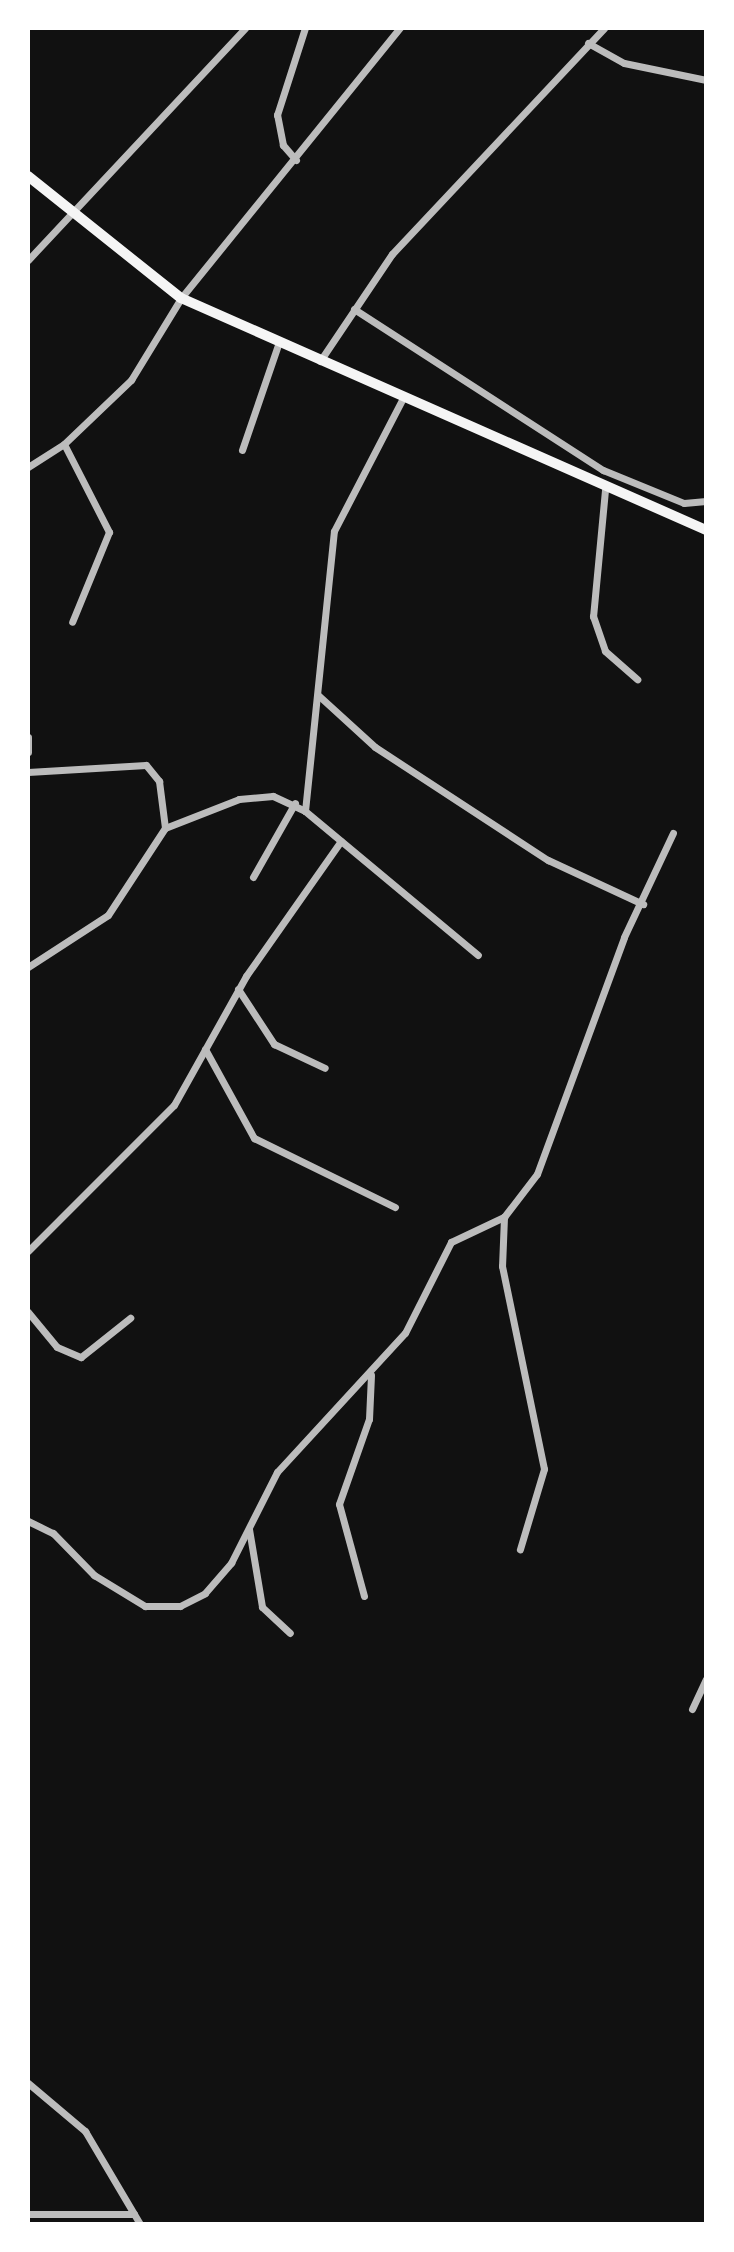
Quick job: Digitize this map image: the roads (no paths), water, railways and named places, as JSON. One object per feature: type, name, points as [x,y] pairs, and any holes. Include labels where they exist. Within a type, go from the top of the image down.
[{"type":"main road","points":[[28,176],[181,298],[605,490],[706,530]]},
{"type":"street","points":[[28,260],[245,28]]},
{"type":"street","points":[[296,160],[283,145],[277,115],[305,28]]},
{"type":"street","points":[[28,467],[64,444],[131,380],[181,298],[400,28]]},
{"type":"street","points":[[320,361],[392,254],[604,28]]},
{"type":"street","points":[[588,43],[624,63],[706,80]]},
{"type":"street","points":[[354,309],[603,470],[684,503],[706,501]]},
{"type":"street","points":[[242,450],[279,342]]},
{"type":"street","points":[[305,811],[334,531],[403,398]]},
{"type":"street","points":[[64,444],[109,532],[72,622]]},
{"type":"street","points":[[605,490],[593,616],[605,651],[637,679]]},
{"type":"street","points":[[318,695],[375,747],[548,860],[643,904]]},
{"type":"street","points":[[28,737],[28,752]]},
{"type":"street","points":[[28,772],[146,765],[159,781],[165,828]]},
{"type":"street","points":[[28,967],[108,915],[165,828],[239,799],[273,796],[295,803],[478,955]]},
{"type":"street","points":[[253,877],[295,803]]},
{"type":"street","points":[[28,1521],[129,1599],[164,1608],[205,1593],[297,1446],[371,1375],[405,1333],[451,1242],[504,1217],[537,1174],[673,833]]},
{"type":"street","points":[[28,1251],[147,1136],[205,1049],[238,989],[341,841]]},
{"type":"street","points":[[238,989],[274,1044],[325,1068]]},
{"type":"street","points":[[205,1049],[254,1138],[395,1207]]},
{"type":"street","points":[[504,1217],[502,1266],[544,1469],[520,1549]]},
{"type":"street","points":[[28,1312],[57,1347],[81,1357],[130,1318]]},
{"type":"street","points":[[364,1596],[339,1504],[369,1419],[371,1375]]},
{"type":"street","points":[[249,1526],[262,1607],[290,1633]]},
{"type":"street","points":[[692,1709],[706,1679]]},
{"type":"street","points":[[28,2083],[85,2131],[140,2224]]},
{"type":"street","points":[[28,2214],[134,2214]]}]
